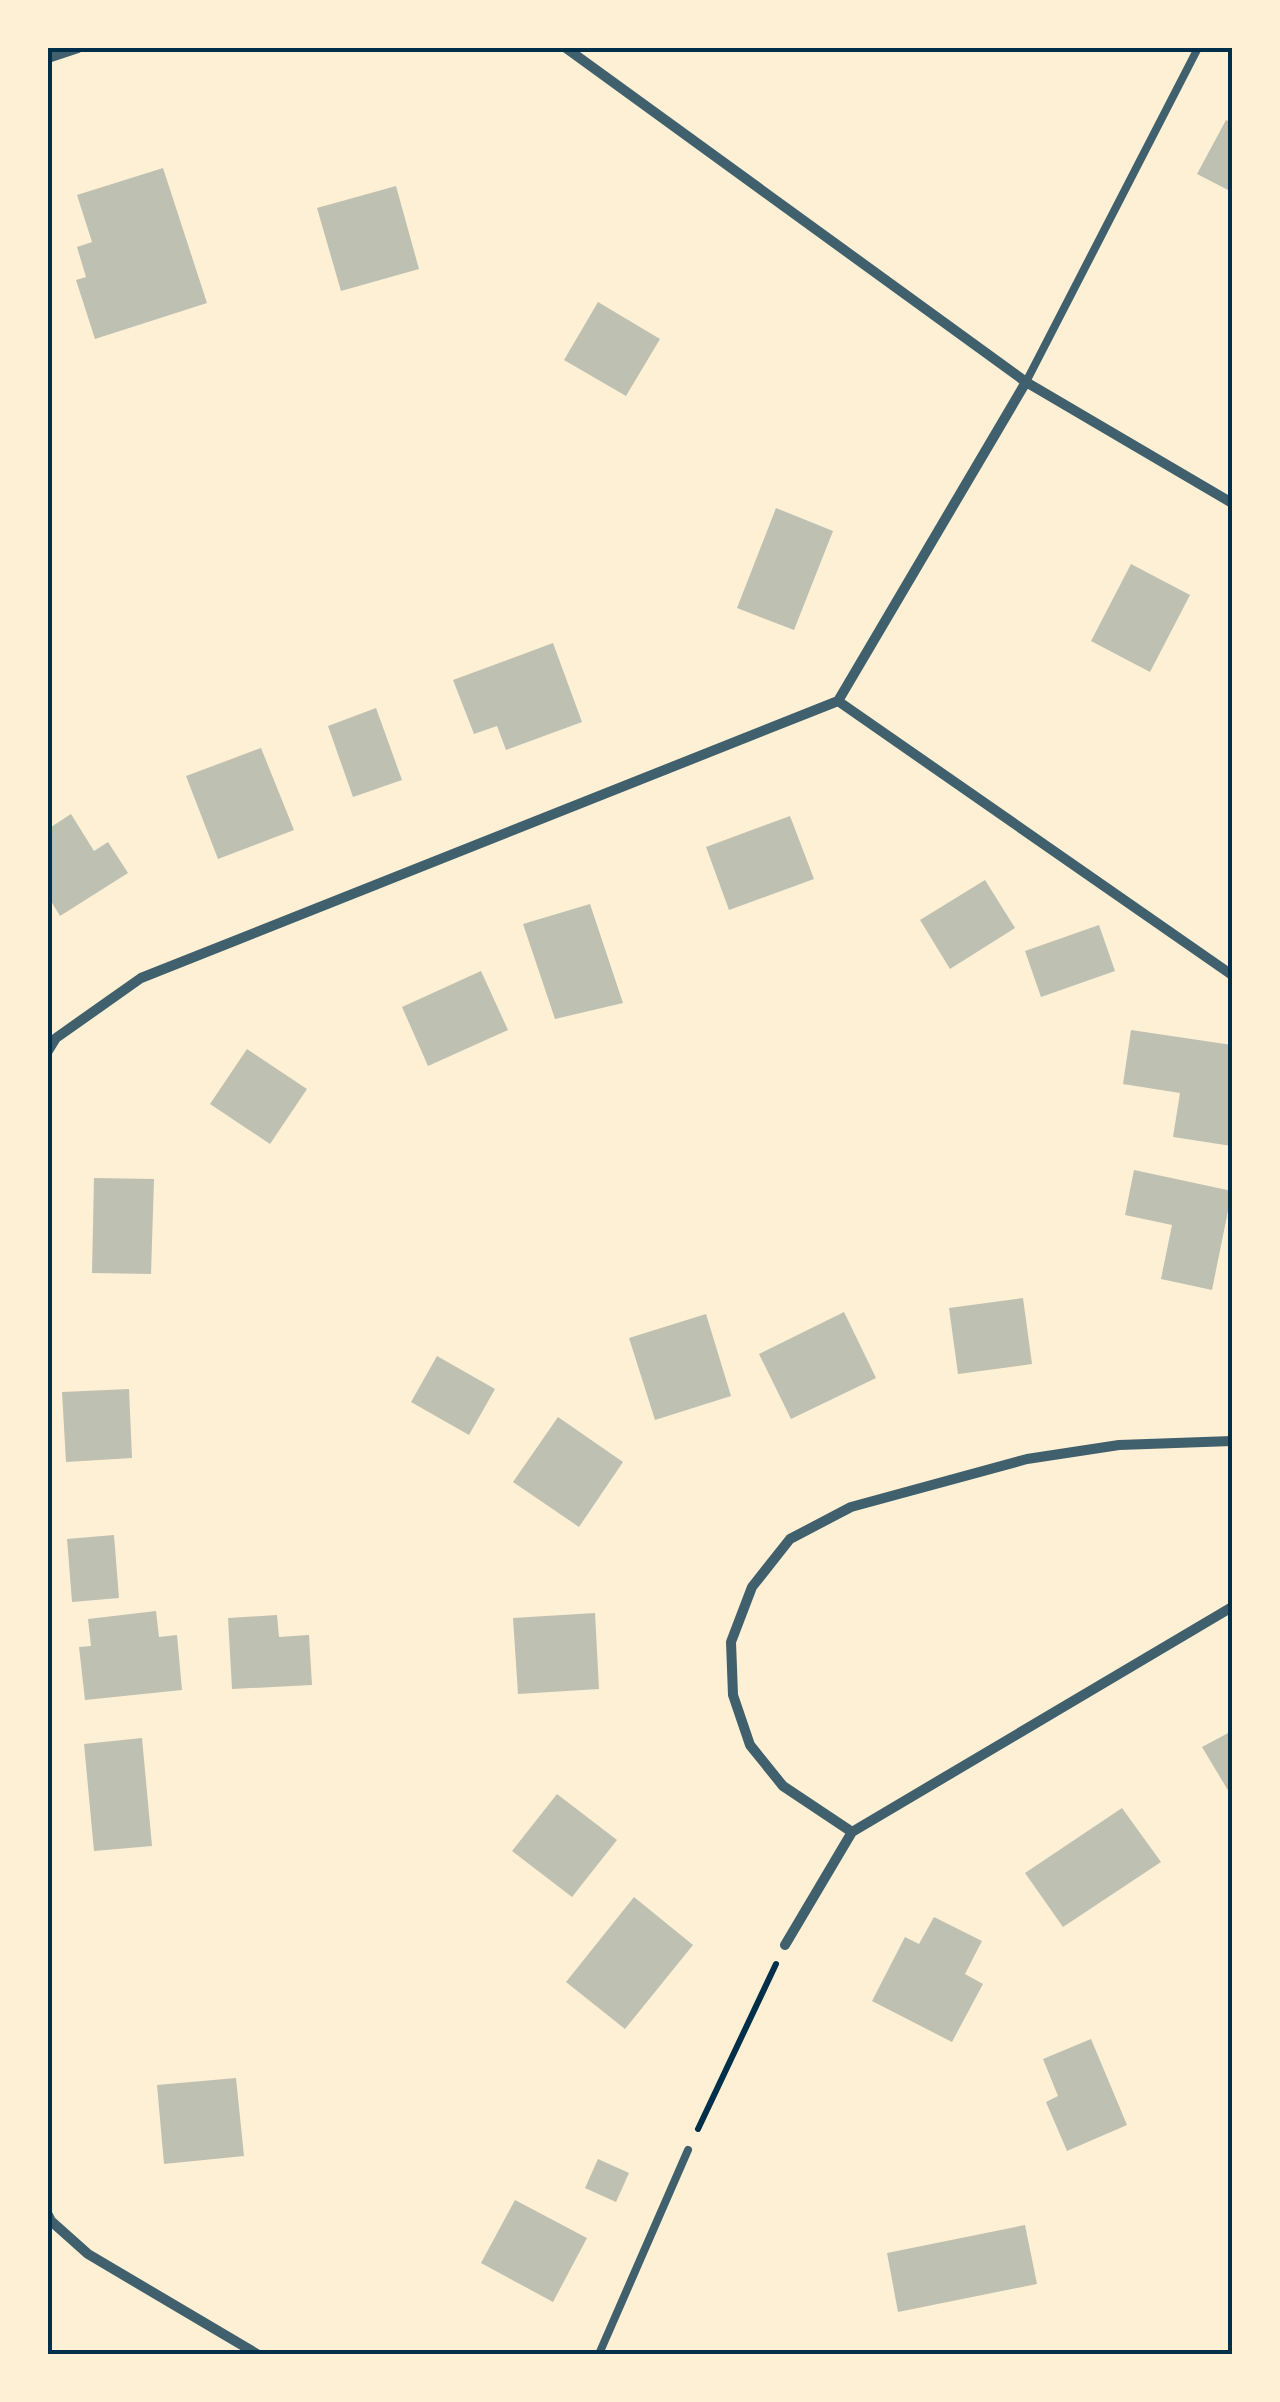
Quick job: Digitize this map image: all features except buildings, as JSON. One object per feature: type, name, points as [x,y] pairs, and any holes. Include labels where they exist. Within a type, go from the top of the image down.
[{"type":"street","points":[[48,58],[78,48]]},
{"type":"street","points":[[566,48],[1026,382],[1232,503]]},
{"type":"street","points":[[48,1051],[56,1038],[141,978],[838,701],[1026,382]]},
{"type":"street","points":[[838,701],[1232,974]]},
{"type":"street","points":[[852,1832],[782,1786],[750,1745],[733,1695],[731,1642],[752,1587],[790,1539],[852,1507],[1028,1459],[1120,1444],[1232,1440]]},
{"type":"street","points":[[785,1945],[852,1832],[1232,1607]]},
{"type":"street","points":[[48,2215],[88,2254],[256,2354]]},
{"type":"lane","points":[[1026,382],[1198,48]]},
{"type":"lane","points":[[599,2354],[688,2150]]},
{"type":"path","points":[[688,2150],[785,1945]]}]
